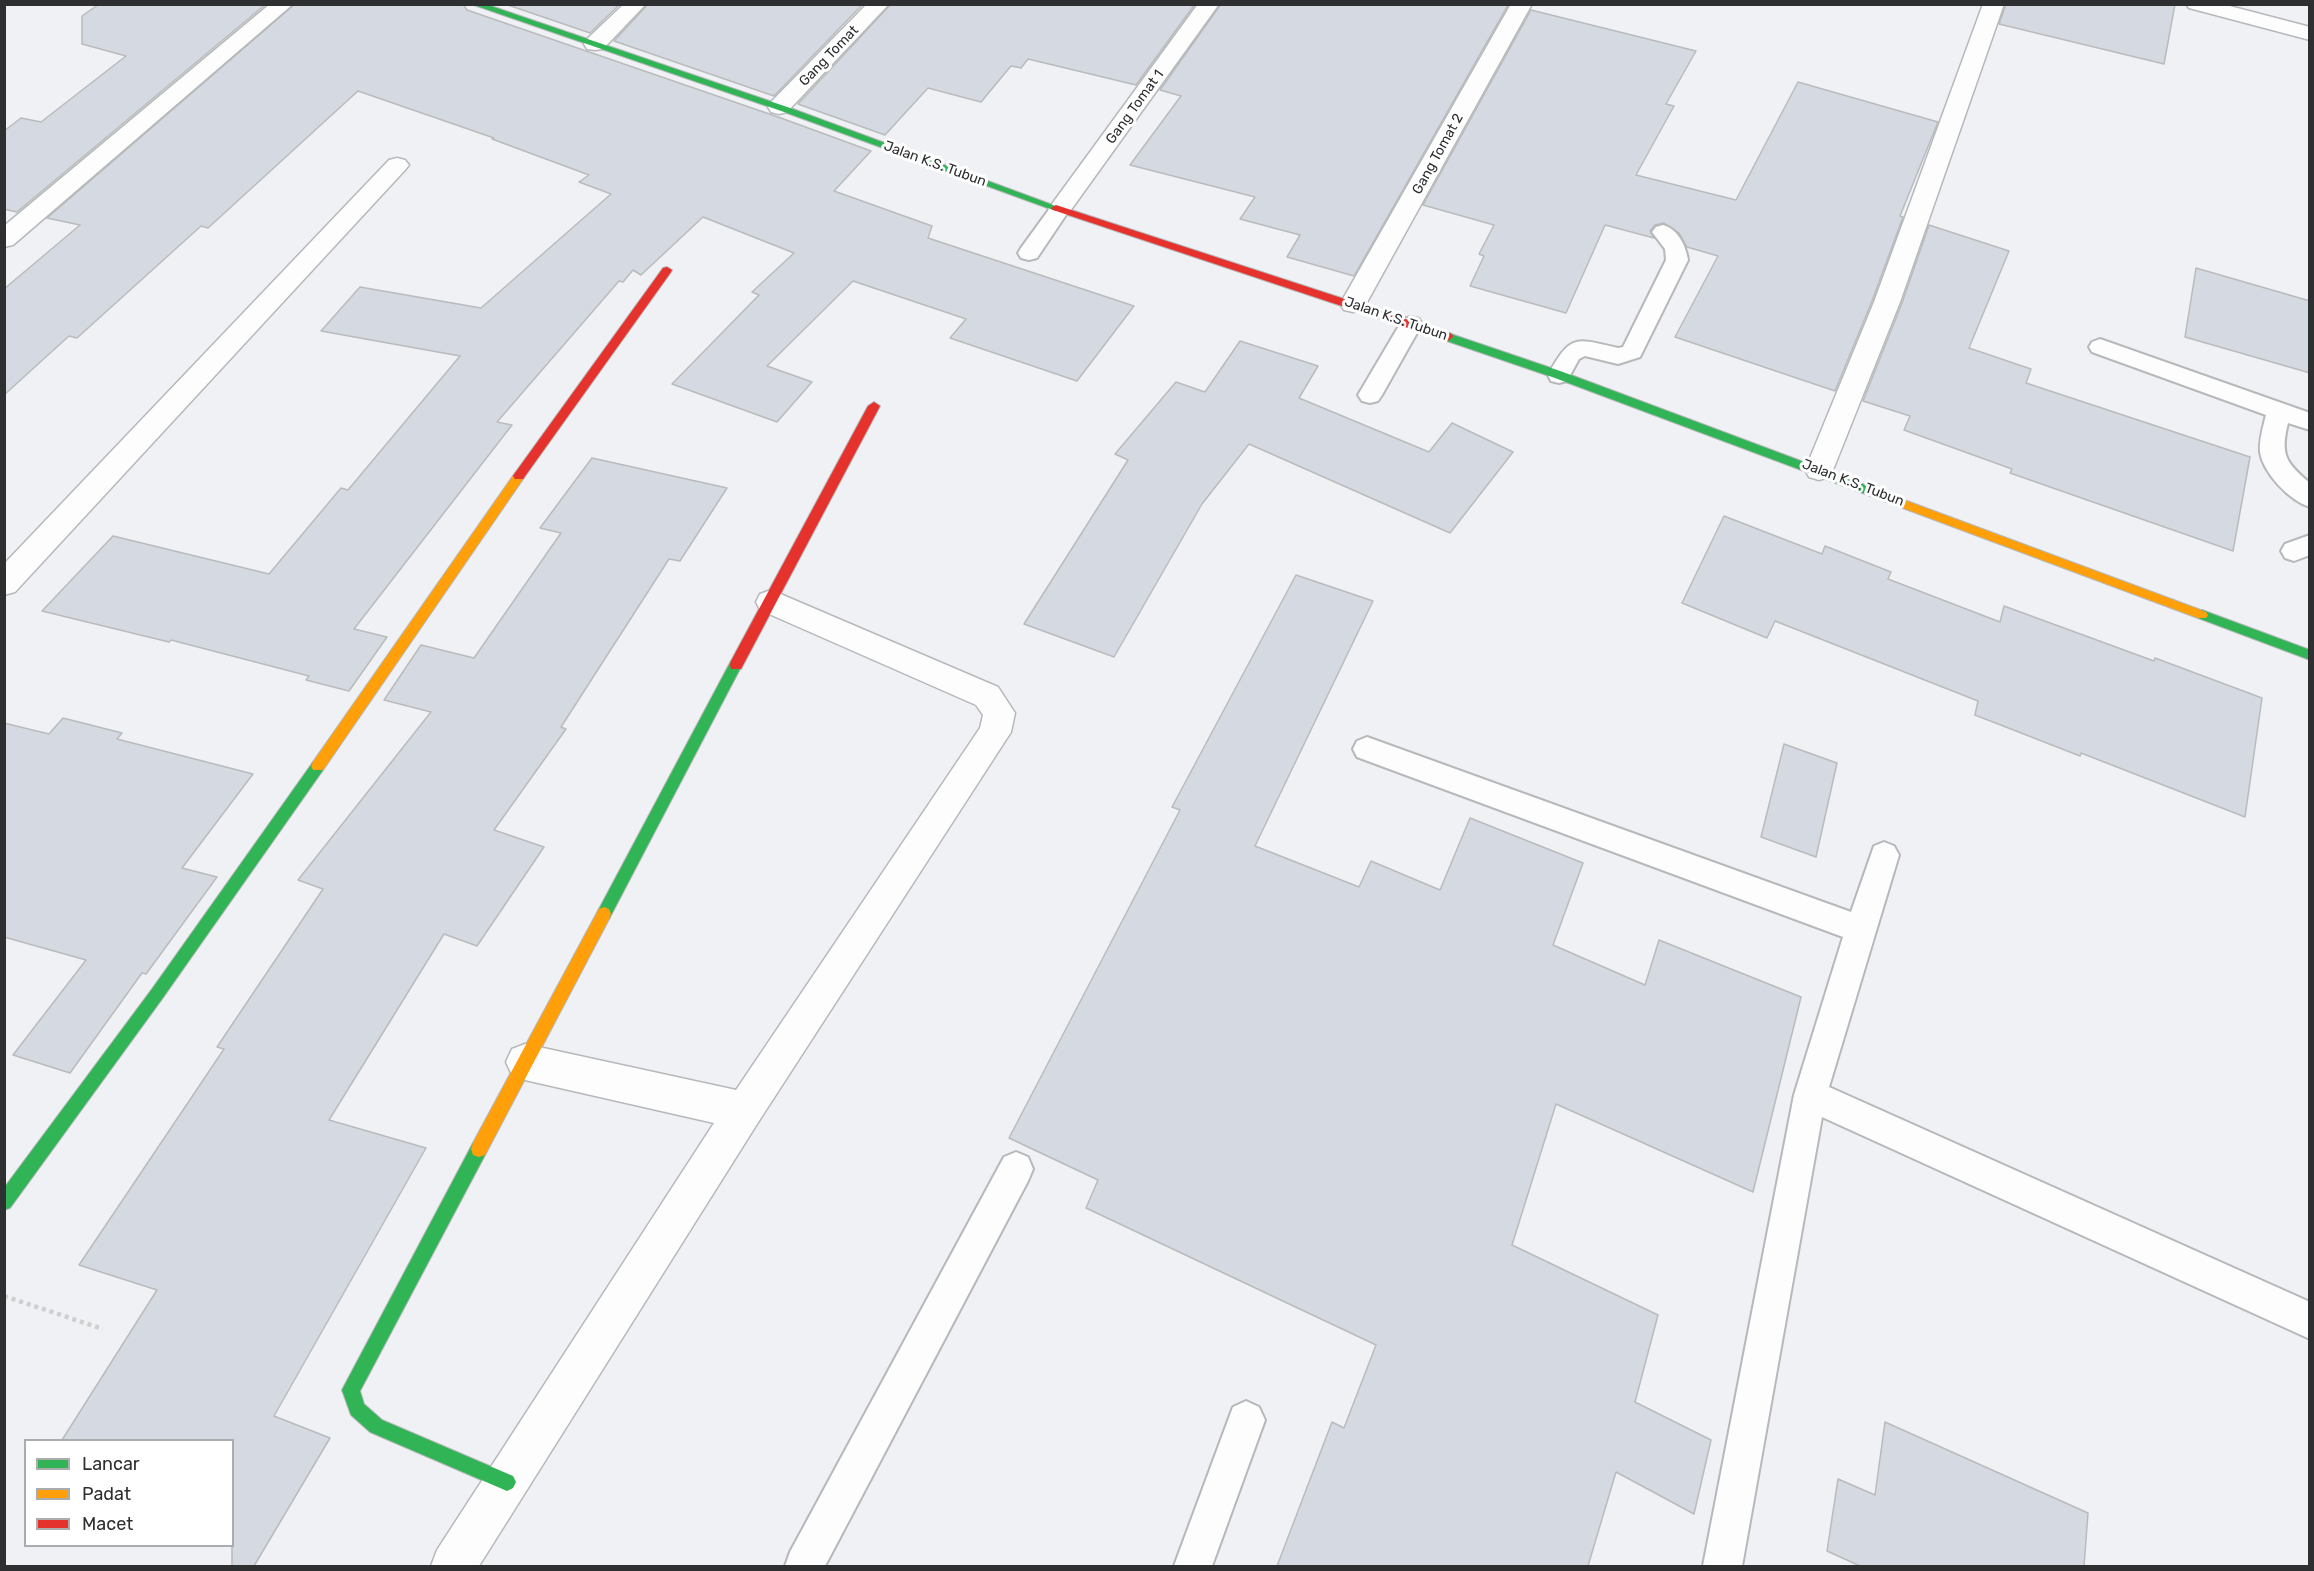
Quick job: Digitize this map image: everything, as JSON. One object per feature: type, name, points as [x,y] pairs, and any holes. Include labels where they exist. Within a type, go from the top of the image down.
[{"type":"street","points":[[4,239],[283,4]]},
{"type":"street","name":"Jalan K.S. Tubun","points":[[475,4],[779,107],[1060,209],[1353,304],[1559,375],[1819,470],[2310,655]]},
{"type":"street","points":[[595,44],[636,4]]},
{"type":"street","name":"Gang Tomat","points":[[779,107],[879,4]]},
{"type":"street","name":"Gang Tomat 1","points":[[1060,209],[1209,4]]},
{"type":"street","name":"Gang Tomat 2","points":[[1353,304],[1522,4]]},
{"type":"street","points":[[1819,470],[1887,302],[1994,4]]},
{"type":"street","points":[[2196,4],[2310,34]]},
{"type":"street","points":[[4,584],[397,165]]},
{"type":"street","points":[[4,1202],[110,1061],[315,772],[600,359],[667,270]]},
{"type":"street","points":[[507,1482],[376,1426],[357,1409],[351,1390],[874,406]]},
{"type":"street","points":[[453,1566],[744,1111],[995,732],[999,713],[987,696],[771,602]]},
{"type":"street","points":[[525,1062],[744,1111]]},
{"type":"lane","points":[[1029,253],[1060,209]]},
{"type":"lane","points":[[1559,375],[1571,354],[1583,348],[1618,356],[1632,352],[1677,260],[1676,248],[1664,232]]},
{"type":"lane","points":[[1370,395],[1411,324]]},
{"type":"lane","points":[[2100,346],[2310,422]]},
{"type":"lane","points":[[2279,411],[2270,441],[2272,458],[2282,473],[2310,498]]},
{"type":"lane","points":[[1367,749],[1860,930]]},
{"type":"lane","points":[[1722,1566],[1810,1095],[1884,855]]},
{"type":"lane","points":[[1810,1095],[2310,1321]]},
{"type":"lane","points":[[804,1566],[1016,1168]]},
{"type":"lane","points":[[1193,1566],[1246,1420]]},
{"type":"path","points":[[4,1296],[103,1329]]},
{"type":"building","points":[[99,4],[266,4],[17,212],[4,209],[4,131],[21,118],[41,122],[126,56],[82,44],[82,16]]},
{"type":"building","points":[[295,4],[463,4],[467,10],[781,118],[871,151],[834,191],[932,226],[928,238],[1134,306],[1077,381],[950,338],[966,319],[853,281],[767,366],[812,382],[777,422],[672,384],[759,295],[752,292],[794,253],[703,217],[641,275],[633,270],[623,282],[619,281],[497,422],[512,425],[354,629],[387,637],[349,691],[306,680],[309,676],[171,640],[169,642],[42,611],[113,536],[269,574],[341,488],[348,490],[460,356],[321,331],[360,287],[481,308],[611,194],[579,182],[589,175],[492,139],[494,138],[358,91],[208,228],[201,226],[77,338],[69,336],[4,395],[4,289],[80,225],[47,218]]},
{"type":"building","points":[[505,4],[620,4],[590,33]]},
{"type":"building","points":[[648,4],[863,4],[774,96],[614,41]]},
{"type":"building","points":[[891,4],[1195,4],[1136,85],[1028,59],[1021,68],[1011,66],[981,102],[928,88],[885,135],[798,104]]},
{"type":"building","points":[[1221,4],[1508,5],[1354,276],[1287,257],[1300,235],[1240,219],[1255,197],[1130,165],[1181,96],[1160,90]]},
{"type":"building","points":[[2006,4],[2175,4],[2164,64],[1999,24]]},
{"type":"building","points":[[1531,10],[1696,51],[1666,104],[1674,106],[1636,175],[1736,200],[1798,82],[1938,122],[1900,216],[1903,217],[1872,301],[1835,391],[1675,337],[1718,256],[1687,247],[1679,233],[1664,223],[1655,225],[1650,231],[1654,238],[1605,225],[1566,313],[1470,286],[1484,256],[1479,254],[1494,225],[1423,205]]},
{"type":"building","points":[[1929,225],[2009,251],[1969,348],[2031,369],[2026,383],[2250,457],[2233,551],[2010,473],[2012,469],[1904,430],[1910,416],[1863,401],[1902,303]]},
{"type":"building","points":[[2196,268],[2310,301],[2310,373],[2185,337]]},
{"type":"building","points":[[1240,341],[1318,366],[1299,398],[1429,452],[1452,423],[1513,452],[1450,533],[1249,444],[1202,504],[1114,657],[1024,624],[1128,460],[1115,454],[1176,382],[1205,392]]},
{"type":"building","points":[[592,458],[727,488],[680,561],[669,559],[561,727],[566,729],[494,830],[544,847],[477,946],[444,934],[329,1120],[426,1148],[274,1416],[330,1438],[254,1566],[232,1566],[234,1439],[63,1439],[157,1290],[79,1265],[224,1049],[217,1047],[323,889],[298,880],[431,712],[384,700],[421,645],[474,658],[561,533],[540,528]]},
{"type":"building","points":[[1724,516],[1822,554],[1825,546],[1891,572],[1888,579],[2000,622],[2004,606],[2262,698],[2245,817],[2081,753],[2080,756],[1975,715],[1978,701],[1775,621],[1767,638],[1682,603]]},
{"type":"building","points":[[1296,575],[1373,601],[1255,846],[1359,887],[1371,861],[1440,890],[1470,818],[1583,863],[1553,945],[1645,985],[1659,940],[1801,997],[1753,1192],[1556,1104],[1512,1245],[1658,1315],[1635,1402],[1711,1440],[1694,1514],[1616,1472],[1588,1566],[1277,1566],[1332,1422],[1344,1428],[1376,1345],[1086,1208],[1098,1180],[1009,1138],[1180,810],[1172,807]]},
{"type":"building","points":[[63,718],[122,733],[117,739],[253,774],[182,868],[217,877],[146,974],[142,973],[70,1073],[13,1055],[86,960],[4,937],[4,723],[49,734]]},
{"type":"building","points":[[1784,744],[1837,763],[1816,857],[1761,837]]},
{"type":"building","points":[[1885,1422],[2088,1513],[2084,1566],[1860,1566],[1827,1551],[1838,1479],[1875,1495]]},
{"type":"traffic: fast","points":[[475,4],[790,111],[1056,208]]},
{"type":"traffic: fast","points":[[1448,337],[1559,375],[1888,498]]},
{"type":"traffic: fast","points":[[2202,615],[2310,655]]},
{"type":"traffic: fast","points":[[604,914],[736,665]]},
{"type":"traffic: fast","points":[[4,1202],[157,994],[318,766]]},
{"type":"traffic: fast","points":[[479,1149],[351,1390],[357,1409],[376,1426],[507,1482]]},
{"type":"traffic: slow","points":[[318,766],[519,476]]},
{"type":"traffic: slow","points":[[1888,498],[2202,615]]},
{"type":"traffic: slow","points":[[479,1149],[604,914]]},
{"type":"traffic: jam","points":[[1056,208],[1448,337]]},
{"type":"traffic: jam","points":[[519,476],[667,270]]},
{"type":"traffic: jam","points":[[736,665],[874,406]]}]
